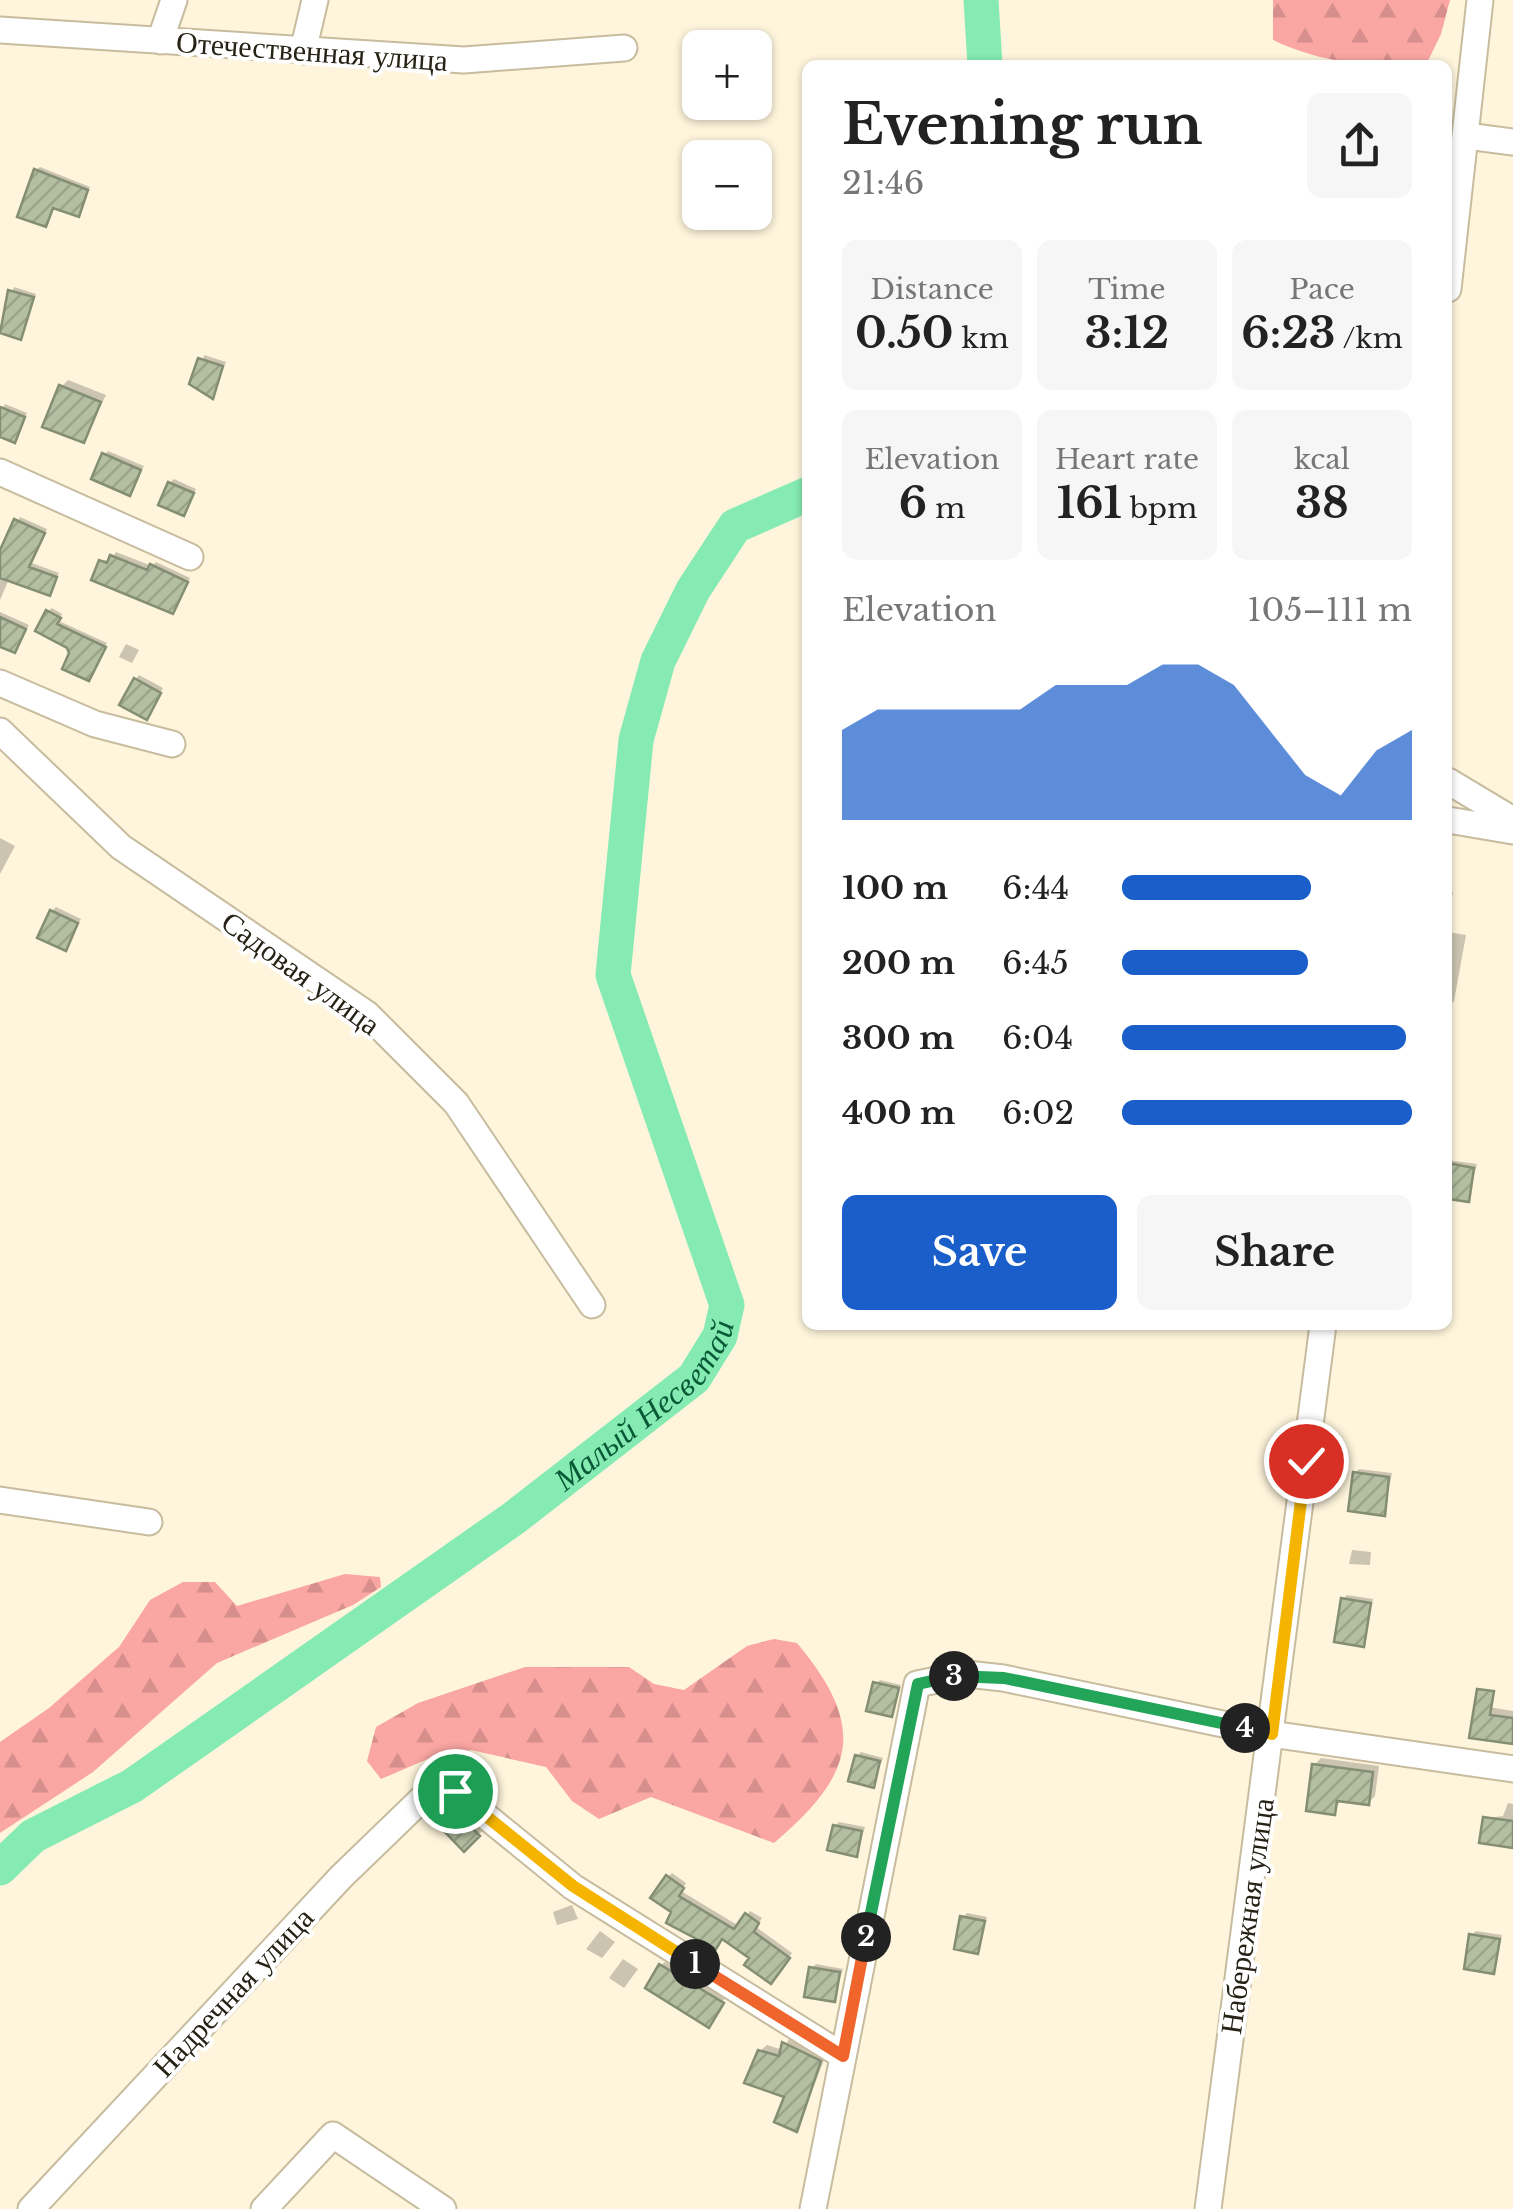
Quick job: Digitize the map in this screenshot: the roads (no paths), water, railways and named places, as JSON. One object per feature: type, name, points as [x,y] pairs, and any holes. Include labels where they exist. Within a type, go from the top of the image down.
[{"type":"street","points":[[160,42],[174,0]]},
{"type":"street","points":[[302,51],[315,0]]},
{"type":"street","points":[[1452,258],[1480,0]]},
{"type":"street","name":"Отечественная улица","points":[[0,30],[464,60],[624,48]]},
{"type":"street","points":[[1467,136],[1513,142]]},
{"type":"street","points":[[0,472],[190,557]]},
{"type":"street","points":[[0,684],[95,724],[172,744]]},
{"type":"street","name":"Садовая улица","points":[[0,731],[121,847],[367,1014],[456,1103],[592,1305]]},
{"type":"street","points":[[1452,783],[1513,820]]},
{"type":"street","points":[[1452,821],[1513,832]]},
{"type":"street","name":"Набережная улица","points":[[1208,2209],[1321,1330]]},
{"type":"street","points":[[0,1500],[149,1522]]},
{"type":"street","points":[[813,2209],[918,1684],[966,1674],[1004,1678],[1272,1734],[1513,1769]]},
{"type":"street","name":"Надречная улица","points":[[42,2205],[342,1877],[421,1798],[445,1788],[466,1798],[573,1886],[843,2056]]},
{"type":"street","points":[[264,2209],[333,2135],[443,2209]]},
{"type":"waterway","name":"Малый Несветай","points":[[981,0],[985,60]]},
{"type":"waterway","name":"Малый Несветай","points":[[0,1868],[33,1836],[132,1786],[514,1518],[694,1378],[720,1336],[727,1305],[613,975],[636,740],[658,661],[693,590],[735,526],[802,497]]}]
